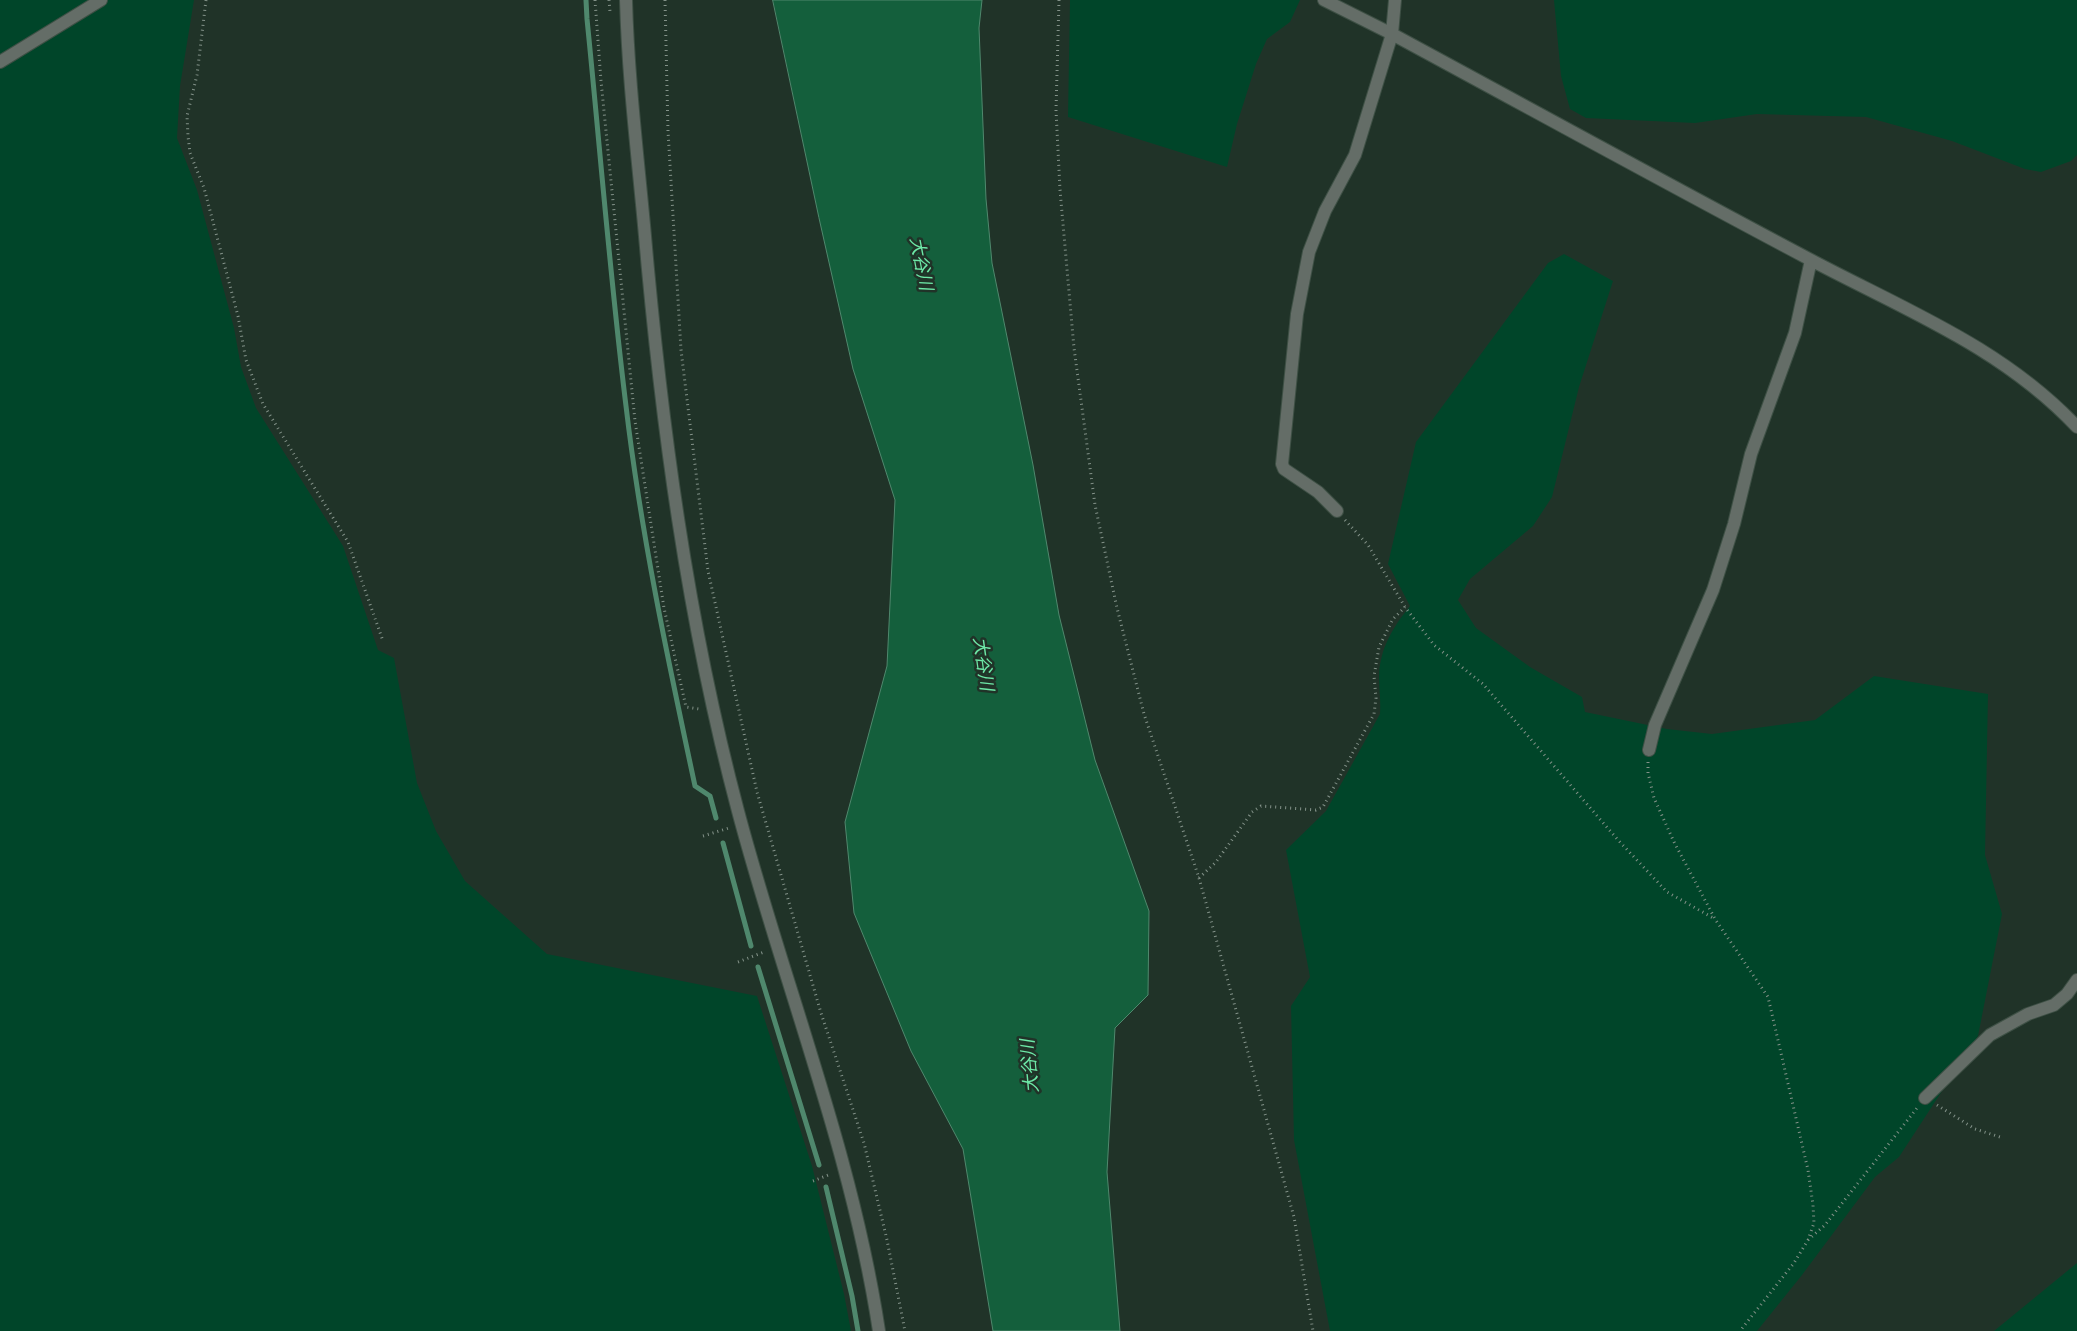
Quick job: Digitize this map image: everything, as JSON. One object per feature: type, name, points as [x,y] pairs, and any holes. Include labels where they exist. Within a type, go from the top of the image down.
[{"type":"street","points":[[0,62],[101,0]]},
{"type":"street","points":[[626,0],[646,252],[663,408],[684,562],[714,707],[741,824],[776,947],[830,1112],[861,1232],[878,1331]]},
{"type":"street","points":[[1324,0],[1392,34],[1811,260],[1953,332],[1986,351],[2045,396],[2077,426]]},
{"type":"street","points":[[1336,511],[1318,492],[1284,470],[1282,464],[1297,314],[1314,235],[1355,155],[1392,34],[1396,0]]},
{"type":"street","points":[[1648,750],[1656,725],[1713,590],[1734,524],[1750,454],[1794,333],[1811,260]]},
{"type":"street","points":[[1925,1098],[1990,1035],[2022,1016],[2054,1005],[2068,994],[2077,980]]},
{"type":"path","points":[[206,0],[197,75],[188,116],[188,136],[190,153],[204,188],[238,316],[246,360],[263,404],[348,542],[383,641]]},
{"type":"path","points":[[596,0],[635,421],[664,608],[686,708],[701,709],[714,707]]},
{"type":"path","points":[[665,0],[668,131],[681,350],[708,571],[757,792],[818,1004],[864,1143],[887,1240],[905,1331]]},
{"type":"path","points":[[1059,0],[1056,110],[1060,190],[1074,348],[1095,505],[1117,608],[1144,714],[1199,878],[1294,1217],[1314,1331]]},
{"type":"path","points":[[1336,511],[1368,545],[1405,607],[1434,645],[1483,684],[1618,840],[1667,892],[1715,919]]},
{"type":"path","points":[[1199,878],[1216,862],[1252,812],[1261,806],[1271,805],[1316,810],[1323,807],[1374,714],[1376,698],[1374,676],[1379,647],[1393,619],[1405,607]]},
{"type":"path","points":[[1648,750],[1648,773],[1654,798],[1674,842],[1715,919],[1768,997],[1808,1170],[1814,1223],[1808,1240],[1794,1263],[1740,1331]]},
{"type":"path","points":[[703,836],[741,824]]},
{"type":"path","points":[[738,962],[776,947]]},
{"type":"path","points":[[1808,1240],[1825,1225],[1925,1098],[1974,1129],[2003,1138]]},
{"type":"shaded area","points":[[0,0],[194,0],[180,86],[177,138],[197,190],[234,328],[241,367],[256,408],[343,546],[378,650],[394,658],[417,783],[436,831],[465,881],[547,954],[757,996],[812,1166],[844,1294],[851,1331],[0,1331]]},
{"type":"shaded area","points":[[1070,0],[1300,0],[1290,22],[1267,39],[1256,64],[1237,124],[1227,167],[1068,117]]},
{"type":"shaded area","points":[[1554,0],[2077,0],[2077,155],[2071,161],[2041,172],[2025,169],[1952,141],[1866,117],[1757,114],[1695,123],[1586,118],[1570,109],[1561,76]]},
{"type":"shaded area","points":[[1564,254],[1613,281],[1579,387],[1552,497],[1533,526],[1470,579],[1458,600],[1476,628],[1530,667],[1582,697],[1585,712],[1667,729],[1712,734],[1815,720],[1874,676],[1988,694],[1985,855],[2002,914],[1978,1036],[1899,1157],[1875,1177],[1802,1275],[1757,1331],[1330,1331],[1294,1140],[1291,1006],[1310,977],[1286,850],[1326,811],[1380,714],[1379,676],[1382,656],[1388,638],[1410,606],[1388,564],[1416,442],[1548,263]]},
{"type":"shaded area","points":[[2077,1263],[2077,1331],[1994,1331]]},
{"type":"water","name":"大谷川","points":[[773,0],[982,0],[979,28],[986,199],[992,263],[1033,465],[1059,615],[1095,760],[1149,911],[1148,995],[1115,1028],[1107,1172],[1120,1331],[993,1331],[963,1149],[911,1051],[854,913],[845,822],[887,666],[895,500],[853,369]]},
{"type":"waterway","points":[[586,0],[615,309],[639,502],[665,644],[695,786],[710,796],[716,818]]},
{"type":"waterway","points":[[723,843],[751,946]]},
{"type":"waterway","points":[[758,967],[819,1165]]},
{"type":"waterway","points":[[826,1187],[852,1296],[858,1331]]}]
